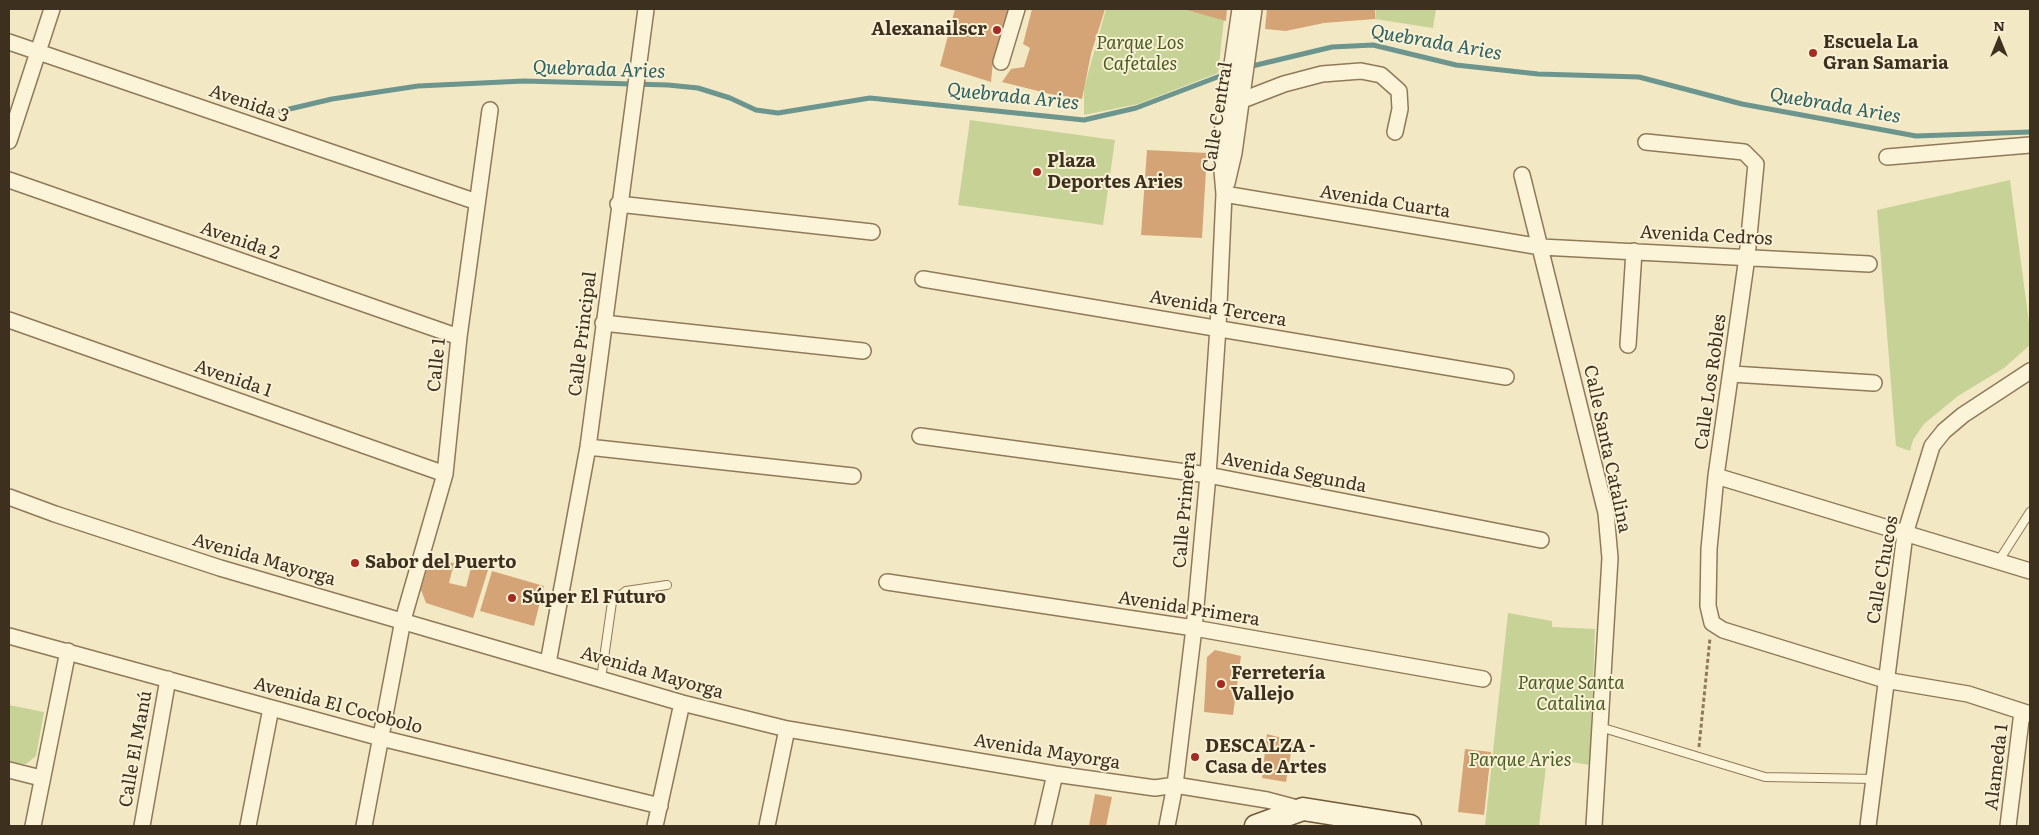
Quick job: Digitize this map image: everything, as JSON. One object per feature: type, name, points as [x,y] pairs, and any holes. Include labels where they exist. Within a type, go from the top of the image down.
[{"type":"main road","points":[[1256,826],[1302,809],[1410,826]]},
{"type":"street","points":[[9,141],[52,9]]},
{"type":"street","name":"Calle Principal","points":[[548,663],[588,447],[618,204],[646,9]]},
{"type":"street","points":[[1001,62],[1017,9]]},
{"type":"street","name":"Calle Central","points":[[1224,194],[1220,148],[1236,82],[1240,54],[1240,9]]},
{"type":"street","name":"Calle Central","points":[[1240,54],[1254,9]]},
{"type":"street","name":"Avenida 3","points":[[9,42],[477,202]]},
{"type":"street","points":[[1240,101],[1284,84],[1322,74],[1361,71],[1381,75],[1399,91],[1400,109],[1395,132]]},
{"type":"street","name":"Calle Central","points":[[1224,194],[1234,153],[1240,101],[1236,82]]},
{"type":"street","name":"Calle 1","points":[[364,826],[403,620],[445,474],[459,337],[490,110]]},
{"type":"street","name":"Calle Los Robles","points":[[1646,142],[1744,152],[1756,164],[1747,257],[1732,374],[1716,476],[1709,549],[1708,606],[1712,623]]},
{"type":"street","points":[[1887,157],[2030,145]]},
{"type":"street","name":"Calle Santa Catalina","points":[[1522,175],[1606,513],[1610,558],[1594,826]]},
{"type":"street","name":"Avenida 2","points":[[9,180],[459,337]]},
{"type":"street","name":"Avenida Cuarta","points":[[1224,194],[1541,247]]},
{"type":"street","name":"Calle Primera","points":[[1167,826],[1175,785],[1194,628],[1208,475],[1218,328],[1224,194]]},
{"type":"street","points":[[618,204],[872,232]]},
{"type":"street","name":"Avenida Cedros","points":[[1541,247],[1869,264]]},
{"type":"street","points":[[1628,346],[1634,251]]},
{"type":"street","name":"Avenida Tercera","points":[[923,279],[1506,377]]},
{"type":"street","name":"Avenida 1","points":[[9,320],[445,474]]},
{"type":"street","points":[[603,323],[864,351]]},
{"type":"street","name":"Calle Chucos","points":[[1868,826],[1905,534],[1932,446],[1944,431],[1963,415],[2030,371]]},
{"type":"street","points":[[1732,374],[1874,383]]},
{"type":"street","name":"Avenida Segunda","points":[[920,436],[1208,475],[1541,540]]},
{"type":"street","points":[[588,447],[853,476]]},
{"type":"street","points":[[1716,476],[2030,571]]},
{"type":"street","name":"Avenida Mayorga","points":[[9,497],[220,568],[682,703],[787,729],[1055,774],[1155,788],[1175,785],[1267,800],[1302,809]]},
{"type":"street","name":"Avenida Primera","points":[[887,582],[1194,628],[1483,679]]},
{"type":"street","points":[[1712,623],[1723,630],[1885,680],[1968,694],[2026,713]]},
{"type":"street","name":"Avenida El Cocobolo","points":[[9,636],[381,738],[660,806]]},
{"type":"street","points":[[33,826],[41,778],[68,651]]},
{"type":"street","name":"Calle El Manú","points":[[142,826],[168,679]]},
{"type":"street","points":[[655,826],[682,703]]},
{"type":"street","points":[[248,826],[271,708]]},
{"type":"street","name":"Alameda 1","points":[[2008,826],[2026,713]]},
{"type":"street","points":[[767,826],[787,729]]},
{"type":"street","points":[[9,770],[41,778]]},
{"type":"street","points":[[1043,826],[1055,774]]},
{"type":"lane","points":[[1998,562],[2030,512]]},
{"type":"lane","points":[[602,679],[612,602],[626,591],[667,585]]},
{"type":"lane","points":[[1600,727],[1765,777],[1874,779]]},
{"type":"path","points":[[1698,758],[1712,623]]},
{"type":"green space","name":"Parque Los Cafetales","points":[[1106,9],[1182,9],[1224,19],[1218,73],[1138,104],[1084,115],[1084,88]]},
{"type":"green space","points":[[1376,9],[1436,9],[1433,28],[1375,19]]},
{"type":"green space","name":"Plaza Deportes Aries","points":[[970,120],[1115,140],[1103,225],[958,205]]},
{"type":"green space","points":[[2010,180],[2030,330],[2030,345],[2004,368],[1958,396],[1924,424],[1913,440],[1910,451],[1896,446],[1877,210]]},
{"type":"green space","name":"Parque Aries","points":[[1508,613],[1552,621],[1552,627],[1595,629],[1590,765],[1547,758],[1539,826],[1485,825]]},
{"type":"green space","points":[[9,705],[44,712],[36,756],[26,764],[9,763]]},
{"type":"building","points":[[955,9],[1009,9],[993,61],[991,82],[940,66]]},
{"type":"building","points":[[1032,9],[1105,9],[1091,54],[1082,99],[1050,94],[1002,82],[1011,69],[1024,67],[1030,48],[1023,44]]},
{"type":"building","points":[[1183,9],[1227,9],[1226,21]]},
{"type":"building","points":[[1267,9],[1375,9],[1375,19],[1324,23],[1286,31],[1265,29]]},
{"type":"building","points":[[1147,150],[1207,153],[1202,238],[1141,235]]},
{"type":"building","points":[[430,559],[454,563],[449,583],[466,587],[471,568],[488,570],[473,618],[426,603],[421,590]]},
{"type":"building","name":"Súper El Futuro","points":[[492,571],[544,586],[534,626],[480,611]]},
{"type":"building","name":"Ferretería Vallejo","points":[[1215,650],[1241,656],[1233,715],[1204,712],[1207,657]]},
{"type":"building","points":[[1267,734],[1293,741],[1286,782],[1262,778]]},
{"type":"building","points":[[1465,749],[1491,752],[1484,815],[1458,812]]},
{"type":"building","points":[[1095,794],[1112,797],[1106,826],[1089,826]]},
{"type":"waterway","name":"Quebrada Aries","points":[[1248,67],[1332,47],[1373,45],[1456,65],[1538,74],[1639,77],[1742,104],[1916,136],[2030,132]]},
{"type":"waterway","name":"Quebrada Aries","points":[[281,111],[332,99],[418,86],[524,81],[668,85],[698,88],[730,98],[756,110],[778,113],[870,98],[1084,120],[1136,108],[1228,73]]},
{"type":"place","name":"Alexanailscr","points":[[997,30]]},
{"type":"place","name":"Escuela La Gran Samaria","points":[[1813,53]]},
{"type":"place","name":"Plaza Deportes Aries","points":[[1037,172]]},
{"type":"place","name":"Sabor del Puerto","points":[[355,563]]},
{"type":"place","name":"Súper El Futuro","points":[[512,598]]},
{"type":"place","name":"Ferretería Vallejo","points":[[1221,684]]},
{"type":"place","name":"DESCALZA - Casa de Artes","points":[[1195,757]]},
{"type":"park label","name":"Parque Santa Catalina","points":[[1571,694]]}]
